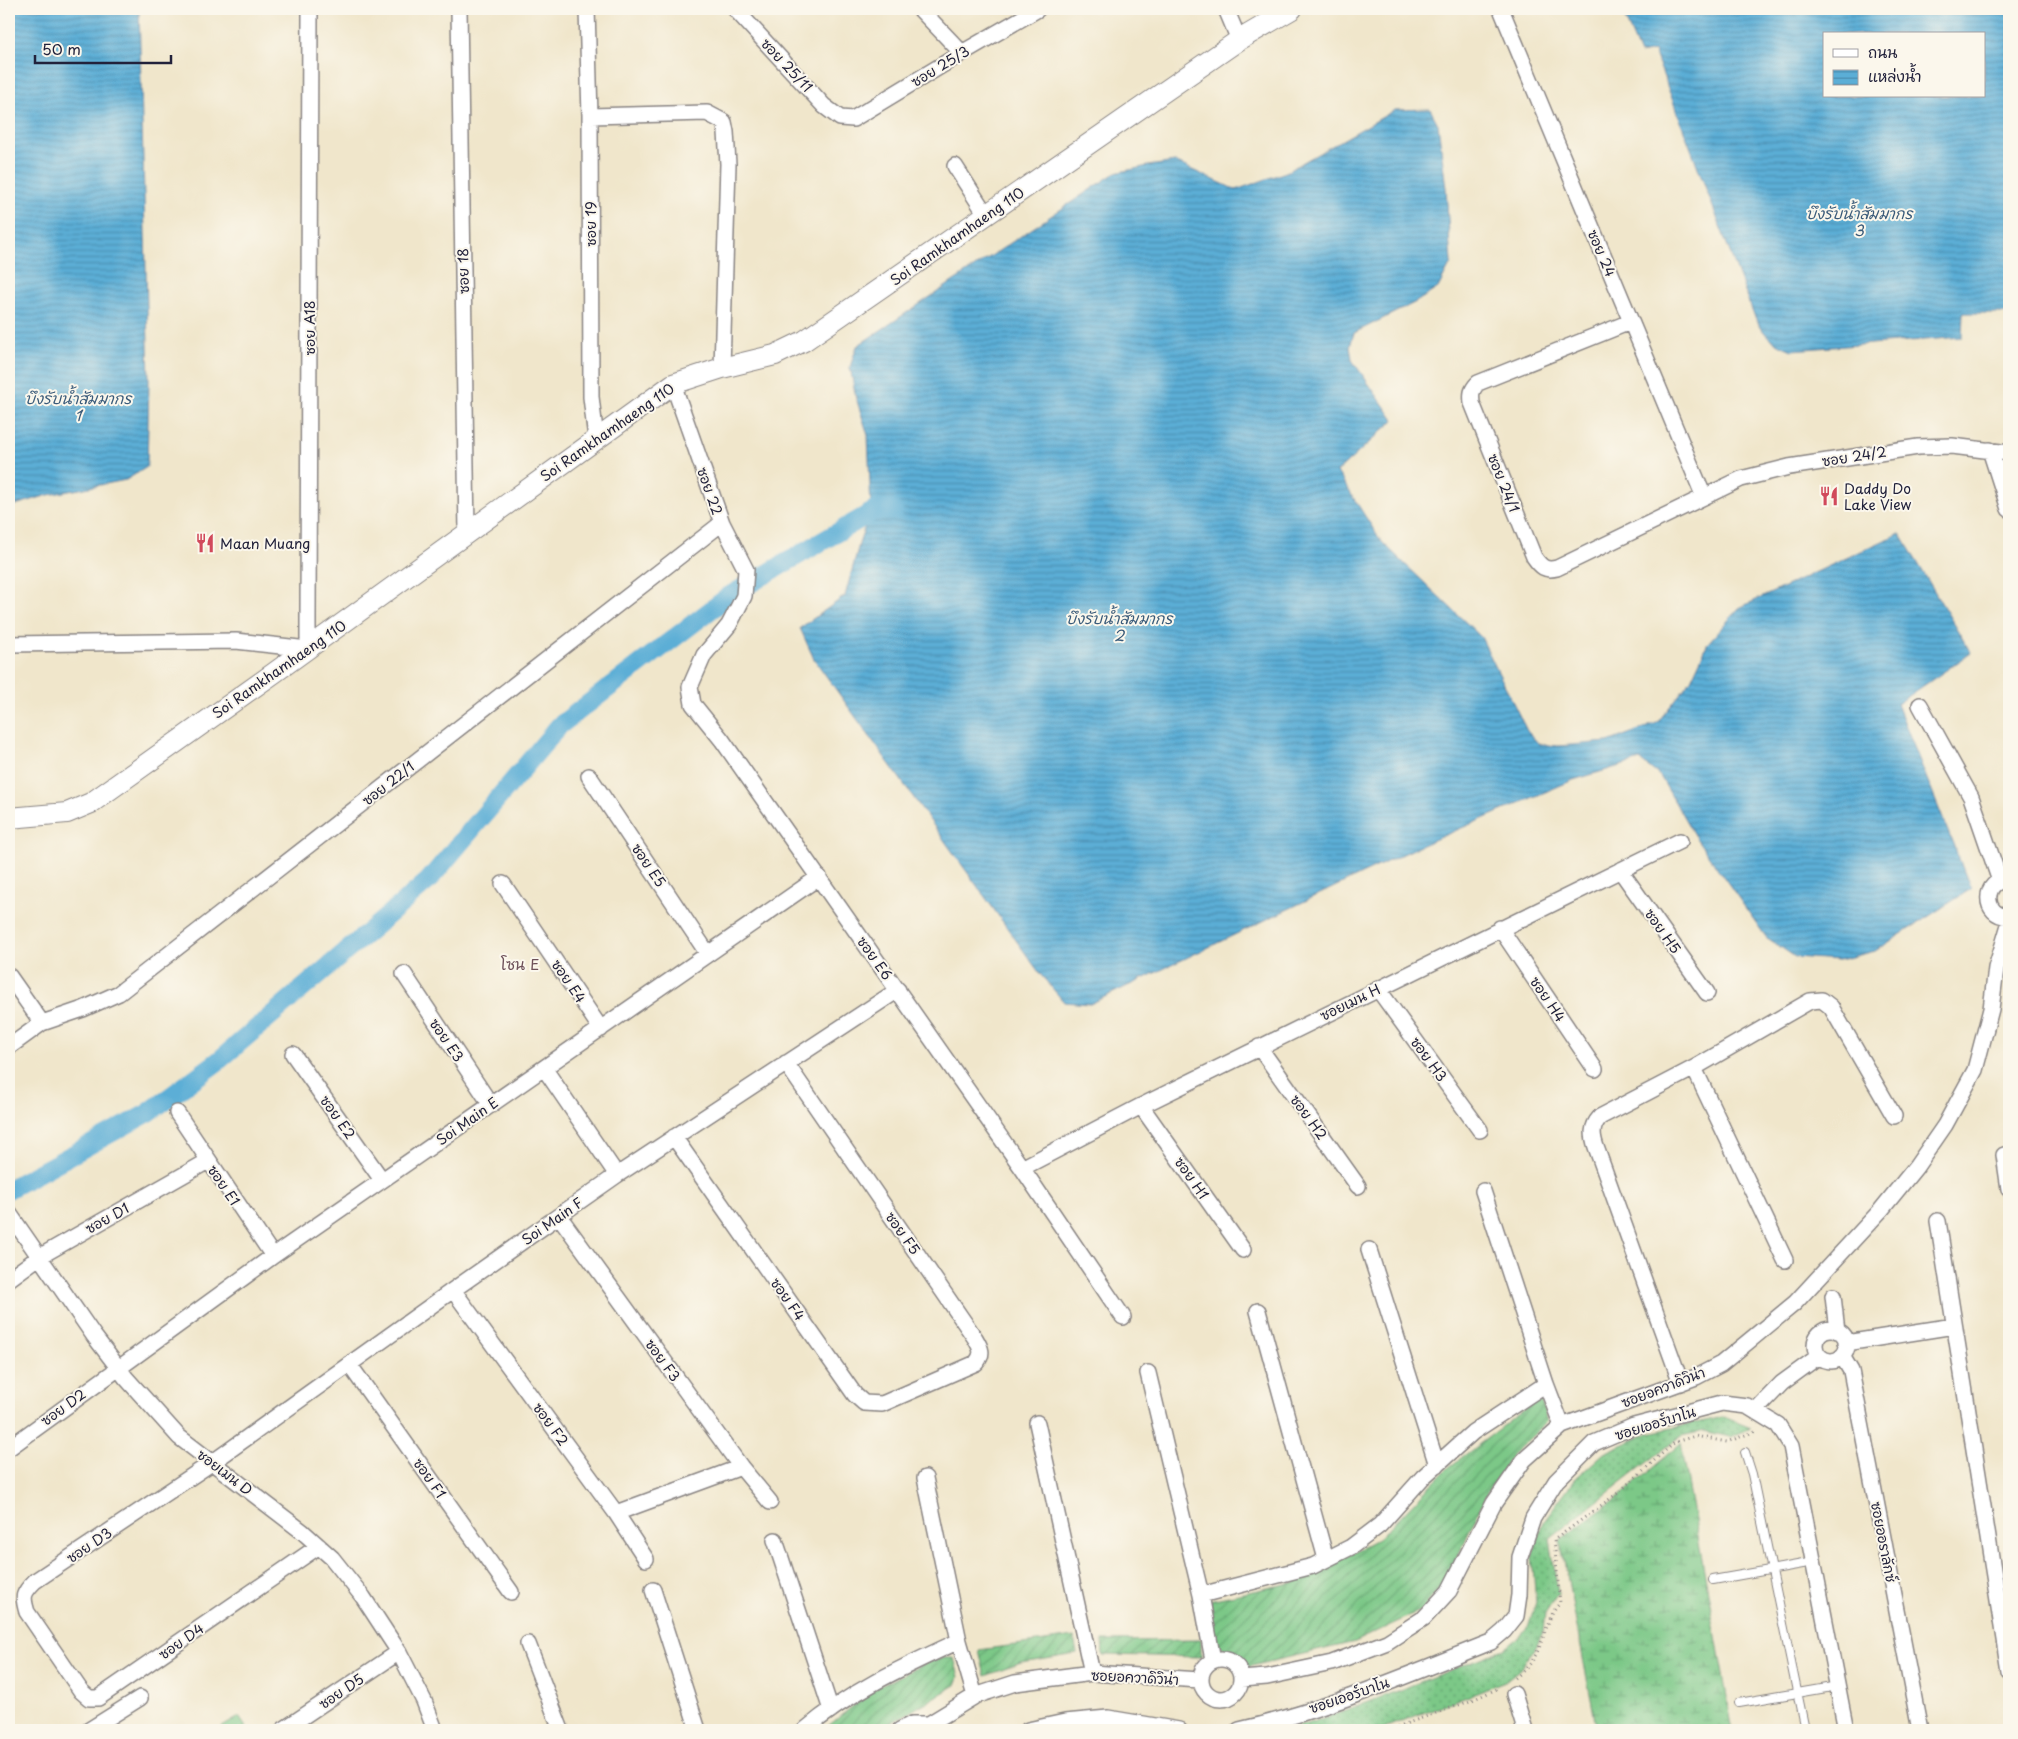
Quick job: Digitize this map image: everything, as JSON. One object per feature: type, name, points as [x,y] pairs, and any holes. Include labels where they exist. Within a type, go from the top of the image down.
[{"type":"street","name":"ซอย A18","points":[[310,9],[308,639],[311,646]]},
{"type":"street","name":"ซอย 18","points":[[459,9],[467,533]]},
{"type":"street","name":"ซอย 19","points":[[587,9],[590,116],[591,397],[596,439]]},
{"type":"street","name":"ซอย 25/11","points":[[735,9],[824,106],[840,118]]},
{"type":"street","points":[[920,9],[962,53]]},
{"type":"street","name":"ซอย 25/3","points":[[840,118],[853,119],[1038,9]]},
{"type":"street","points":[[1226,9],[1239,40]]},
{"type":"street","name":"Soi Ramkhamhaeng 110","points":[[9,818],[67,813],[91,803],[673,384],[722,368],[775,355],[804,341],[1239,40],[1292,9]]},
{"type":"street","name":"ซอย 24","points":[[1501,9],[1704,497]]},
{"type":"street","points":[[590,116],[707,113],[724,122],[728,164],[722,368]]},
{"type":"street","points":[[954,166],[987,216]]},
{"type":"street","name":"ซอย 24/1","points":[[1630,322],[1478,383],[1473,388],[1471,394],[1472,402],[1534,557],[1541,567],[1549,570],[1557,568],[1704,497]]},
{"type":"street","name":"ซอย 22","points":[[673,384],[722,523],[746,571],[744,596]]},
{"type":"street","name":"ซอย 24/2","points":[[1704,497],[1741,479],[1789,467],[1870,453],[1952,446],[2009,453]]},
{"type":"street","points":[[1990,450],[2009,509]]},
{"type":"street","name":"ซอย 22/1","points":[[9,1048],[42,1023],[83,1009],[119,993],[722,523]]},
{"type":"street","name":"ซอย E6","points":[[744,596],[729,625],[704,655],[690,687],[693,704],[722,740],[819,877],[1022,1168],[1123,1317]]},
{"type":"street","points":[[9,644],[236,641],[311,646]]},
{"type":"street","points":[[1920,705],[1971,797],[2005,881],[1990,889],[1988,901],[1994,912],[2000,916],[2009,916]]},
{"type":"street","name":"ซอย E5","points":[[590,776],[708,954]]},
{"type":"street","name":"ซอยเมน H","points":[[1022,1168],[1259,1047],[1680,841]]},
{"type":"street","name":"ซอย H5","points":[[1620,870],[1707,993]]},
{"type":"street","name":"Soi Main E","points":[[118,1367],[382,1180],[819,877]]},
{"type":"street","name":"ซอย E4","points":[[503,884],[601,1029]]},
{"type":"street","name":"ซอยอควาดิวิน่า","points":[[1241,1679],[1267,1678],[1332,1663],[1387,1642],[1424,1618],[1449,1591],[1494,1503],[1524,1460],[1562,1426],[1681,1383],[1721,1364],[1795,1303],[1881,1210],[1916,1167],[1945,1125],[1975,1070],[1991,1009],[1996,968],[2009,925]]},
{"type":"street","name":"ซอย H4","points":[[1500,928],[1595,1070]]},
{"type":"street","name":"ซอย E3","points":[[404,974],[491,1105]]},
{"type":"street","points":[[9,976],[42,1023]]},
{"type":"street","name":"ซอย H3","points":[[1378,988],[1480,1130]]},
{"type":"street","name":"Soi Main F","points":[[213,1462],[617,1175],[898,990]]},
{"type":"street","points":[[1681,1383],[1592,1134],[1594,1124],[1600,1117],[1694,1068],[1810,1001],[1822,1000],[1831,1007],[1894,1116]]},
{"type":"street","name":"ซอย H2","points":[[1259,1047],[1358,1186]]},
{"type":"street","name":"ซอย E2","points":[[293,1054],[382,1180]]},
{"type":"street","name":"ซอย F5","points":[[786,1063],[981,1349],[981,1357],[976,1363],[929,1384]]},
{"type":"street","points":[[544,1068],[617,1175]]},
{"type":"street","points":[[1694,1068],[1785,1260]]},
{"type":"street","name":"ซอย H1","points":[[1141,1106],[1243,1250]]},
{"type":"street","name":"ซอย E1","points":[[177,1114],[274,1256]]},
{"type":"street","name":"ซอย F4","points":[[674,1137],[855,1394],[864,1403],[882,1404],[929,1384]]},
{"type":"street","points":[[2009,1154],[2004,1155],[2009,1189]]},
{"type":"street","name":"ซอย D1","points":[[9,1279],[39,1257],[208,1161]]},
{"type":"street","points":[[1483,1191],[1546,1384],[1562,1426]]},
{"type":"street","name":"ซอยเมน D","points":[[9,1213],[118,1367],[179,1437],[332,1558],[363,1597],[399,1652],[424,1701],[435,1730]]},
{"type":"street","name":"ซอย F3","points":[[559,1216],[741,1467],[770,1502]]},
{"type":"street","points":[[1938,1222],[2009,1671]]},
{"type":"street","points":[[1369,1250],[1437,1465]]},
{"type":"street","name":"ซอย F2","points":[[453,1290],[616,1513],[646,1559]]},
{"type":"street","name":"ซอยออราลักซ์","points":[[1833,1296],[1842,1343],[1851,1372],[1920,1730]]},
{"type":"street","points":[[1258,1312],[1326,1559]]},
{"type":"street","points":[[1842,1343],[1838,1359],[1828,1361],[1819,1356],[1815,1346],[1818,1336],[1827,1330],[1842,1343],[1954,1326]]},
{"type":"street","points":[[1755,1411],[1782,1383],[1819,1356]]},
{"type":"street","name":"ซอย F1","points":[[349,1364],[511,1592]]},
{"type":"street","name":"ซอย D2","points":[[9,1448],[118,1367]]},
{"type":"street","points":[[1148,1374],[1201,1595],[1213,1660]]},
{"type":"street","points":[[1201,1595],[1313,1566],[1351,1547],[1380,1525],[1423,1477],[1473,1432],[1546,1384]]},
{"type":"street","name":"ซอยเออร์บาโน","points":[[1239,1730],[1268,1724],[1372,1688],[1491,1642],[1504,1631],[1516,1616],[1519,1595],[1520,1557],[1533,1518],[1556,1481],[1594,1443],[1634,1426],[1722,1403],[1747,1406],[1774,1422],[1778,1425],[1791,1446],[1846,1730]]},
{"type":"street","points":[[1036,1423],[1092,1673]]},
{"type":"street","name":"ซอย D3","points":[[54,1652],[28,1612],[24,1600],[25,1591],[35,1581],[213,1462]]},
{"type":"street","points":[[616,1513],[741,1467]]},
{"type":"street","points":[[925,1478],[959,1642],[975,1696]]},
{"type":"street","points":[[775,1540],[831,1710]]},
{"type":"street","name":"ซอย D4","points":[[54,1652],[81,1691],[90,1698],[98,1698],[319,1546]]},
{"type":"street","points":[[653,1590],[698,1730]]},
{"type":"street","points":[[805,1730],[831,1710],[902,1667],[959,1642]]},
{"type":"street","points":[[528,1644],[561,1730]]},
{"type":"street","name":"ซอย D5","points":[[283,1730],[399,1652]]},
{"type":"street","points":[[1219,1658],[1232,1662],[1240,1672],[1241,1679],[1237,1692],[1225,1699],[1211,1697],[1202,1687],[1200,1680],[1203,1668],[1213,1660],[1219,1658]]},
{"type":"street","name":"ซอยอควาดิวิน่า","points":[[900,1730],[912,1724],[927,1727],[975,1696],[1015,1683],[1092,1673],[1200,1680]]},
{"type":"street","points":[[1510,1687],[1525,1730]]},
{"type":"street","points":[[89,1730],[140,1698]]},
{"type":"street","points":[[1028,1730],[1065,1722],[1108,1718],[1179,1730]]},
{"type":"lane","points":[[1745,1452],[1752,1474],[1805,1730]]},
{"type":"lane","points":[[1713,1580],[1814,1562]]},
{"type":"lane","points":[[1739,1703],[1838,1686]]},
{"type":"path","points":[[1388,1730],[1510,1687],[1532,1661],[1545,1633],[1549,1616],[1560,1603],[1554,1540],[1618,1493],[1675,1442],[1695,1436],[1727,1442],[1774,1422]]},
{"type":"green space","points":[[1540,1398],[1547,1422],[1511,1456],[1487,1493],[1448,1578],[1422,1610],[1355,1642],[1247,1667],[1231,1652],[1215,1643],[1210,1600],[1296,1582],[1378,1539],[1448,1468]]},
{"type":"green space","points":[[1724,1417],[1751,1428],[1730,1437],[1704,1431],[1681,1436],[1550,1538],[1558,1594],[1545,1614],[1543,1632],[1534,1650],[1520,1669],[1505,1681],[1379,1730],[1288,1730],[1351,1709],[1504,1649],[1527,1630],[1536,1602],[1532,1557],[1545,1519],[1574,1480],[1604,1453],[1649,1433]]},
{"type":"green space","points":[[1681,1443],[1733,1730],[1597,1730],[1560,1540],[1624,1493]]},
{"type":"green space","points":[[1074,1637],[1077,1654],[1021,1663],[985,1676],[979,1650]]},
{"type":"green space","points":[[1201,1640],[1201,1657],[1103,1655],[1102,1641]]},
{"type":"green space","points":[[942,1658],[954,1658],[959,1677],[956,1685],[879,1730],[823,1730],[873,1690],[921,1665]]},
{"type":"green space","points":[[239,1717],[248,1730],[217,1730]]},
{"type":"water","name":"บึงรับน้ำสัมมากร 1","points":[[9,9],[139,9],[149,381],[147,467],[126,480],[48,495],[9,507]]},
{"type":"water","name":"บึงรับน้ำสัมมากร 3","points":[[1621,9],[2009,9],[2009,316],[2004,313],[1963,313],[1962,337],[1792,350],[1772,340],[1764,332],[1753,313],[1654,51],[1640,54]]},
{"type":"water","name":"บึงรับน้ำสัมมากร 2","points":[[1430,109],[1438,124],[1446,188],[1451,263],[1438,288],[1416,302],[1354,333],[1350,346],[1352,360],[1394,420],[1337,472],[1381,541],[1481,637],[1527,731],[1539,744],[1558,746],[1608,742],[1657,723],[1691,680],[1708,643],[1739,608],[1900,533],[1971,653],[1897,704],[1971,889],[1875,951],[1839,960],[1795,957],[1766,937],[1694,835],[1660,776],[1640,760],[1573,780],[1422,845],[1090,1004],[1064,1002],[1041,975],[814,659],[800,628],[845,596],[861,537],[871,511],[868,435],[856,398],[850,367],[857,346],[1115,173],[1175,162],[1236,190],[1286,172],[1395,110]]},
{"type":"waterway","points":[[9,1189],[148,1113],[217,1062],[428,881],[559,726],[729,596],[879,508],[894,511]]},
{"type":"place","name":"Daddy Do Lake View","points":[[1829,496]]},
{"type":"place","name":"Maan Muang","points":[[205,543]]},
{"type":"district","name":"โซน E","points":[[520,963]]}]
